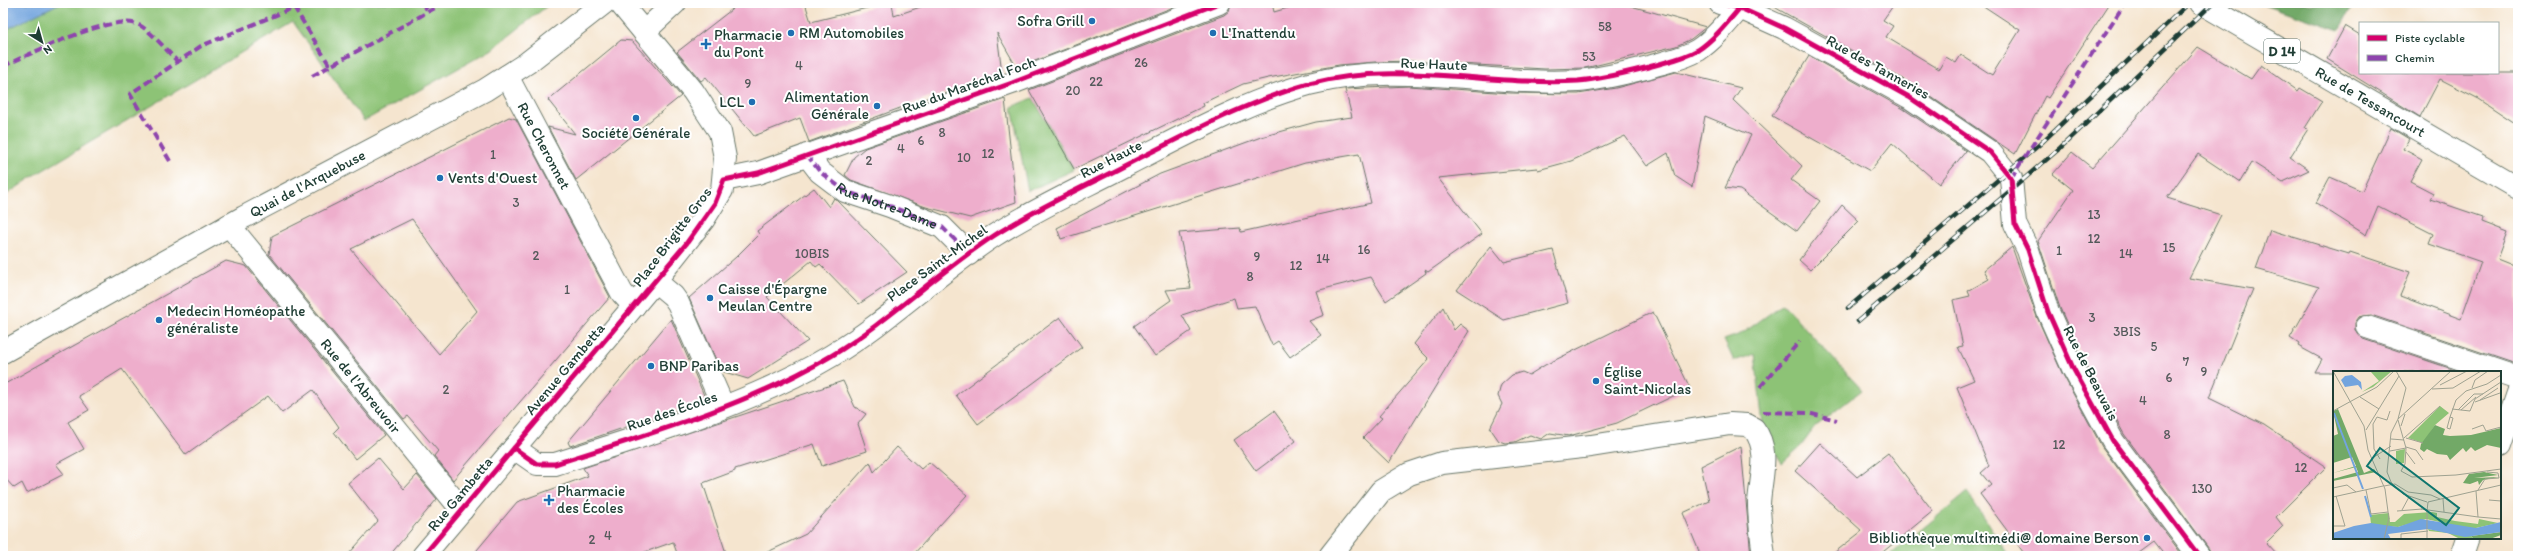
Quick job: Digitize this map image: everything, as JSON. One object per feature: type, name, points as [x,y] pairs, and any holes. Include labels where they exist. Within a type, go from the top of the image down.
[{"type":"street","name":"Quai de l'Arquebuse","points":[[3,352],[230,225],[442,113],[507,76],[604,3]]},
{"type":"street","points":[[644,32],[675,3]]},
{"type":"street","name":"Rue de Tessancourt","points":[[2201,3],[2518,188]]},
{"type":"street","name":"Rue du Maréchal Foch","points":[[724,180],[758,173],[1012,83],[1206,5]]},
{"type":"street","name":"Rue des Tanneries","points":[[1735,5],[1784,28],[1909,97],[1990,152],[2011,178]]},
{"type":"street","name":"Rue Haute","points":[[1059,200],[1236,110],[1311,84],[1342,77],[1395,74],[1574,81],[1596,79],[1675,60],[1697,50],[1711,40],[1735,5]]},
{"type":"street","name":"Place Brigitte Gros","points":[[628,6],[644,32],[693,91],[720,132],[725,158],[724,180],[715,203],[634,306]]},
{"type":"street","name":"Rue Cheronnet","points":[[507,76],[622,293],[634,306]]},
{"type":"street","name":"Rue Notre-Dame","points":[[807,155],[820,172],[845,192],[890,206],[942,227],[969,254]]},
{"type":"street","name":"Rue de Beauvais","points":[[2011,178],[2015,224],[2028,250],[2048,312],[2073,368],[2113,441],[2199,556]]},
{"type":"street","name":"Place Saint-Michel","points":[[835,354],[995,235],[1059,200]]},
{"type":"street","name":"Rue de l'Abreuvoir","points":[[230,225],[462,510]]},
{"type":"street","points":[[655,281],[673,296],[678,303],[724,406]]},
{"type":"street","name":"Avenue Gambetta","points":[[514,448],[634,306]]},
{"type":"street","points":[[2367,327],[2497,371]]},
{"type":"street","name":"Rue des Écoles","points":[[514,448],[537,464],[555,464],[724,406],[772,386],[835,354]]},
{"type":"street","points":[[2501,372],[2518,378]]},
{"type":"street","points":[[2501,442],[2518,392]]},
{"type":"street","points":[[1330,556],[1381,491],[1409,474],[1442,463],[1598,445],[1730,424],[1746,425],[1757,432],[1763,453],[1764,464],[1759,504],[1764,556]]},
{"type":"street","name":"Rue Gambetta","points":[[423,556],[514,448]]},
{"type":"street","points":[[2462,556],[2468,539]]},
{"type":"green space","points":[[60,3],[551,3],[491,50],[364,121],[293,22],[35,175],[3,197],[3,31]]},
{"type":"green space","points":[[2260,3],[2354,3],[2339,30]]},
{"type":"green space","points":[[1033,98],[1074,170],[1028,191],[1012,107]]},
{"type":"green space","points":[[1783,304],[1862,390],[1815,427],[1801,446],[1782,463],[1764,435],[1755,354],[1734,361],[1724,340],[1743,333]]},
{"type":"green space","points":[[1967,492],[2009,556],[1889,556]]},
{"type":"water","points":[[3,3],[60,3],[3,31]]},
{"type":"building","points":[[740,3],[805,3],[811,22],[887,3],[892,3],[894,16],[932,3],[1184,3],[1017,68],[997,33],[1002,73],[929,99],[935,95],[809,142],[800,118],[754,136],[706,77],[701,81],[677,52]]},
{"type":"building","points":[[1231,3],[1272,3],[1274,12],[1305,3],[1620,3],[1706,27],[1691,39],[1676,46],[1585,68],[1545,69],[1409,61],[1375,62],[1339,65],[1268,78],[1243,84],[1203,103],[1204,106],[1074,169],[1029,90],[1224,15],[1229,11]]},
{"type":"building","points":[[1767,3],[1895,3],[1883,20],[1893,26],[1886,37],[1939,69],[1946,57],[1956,63],[1961,55],[1992,75],[2020,30],[1979,3],[2110,3],[2048,98],[2045,96],[2015,154],[1915,86]]},
{"type":"building","points":[[2345,26],[2359,34],[2359,74],[2518,73],[2518,125],[2479,99],[2440,79],[2420,117],[2327,59]]},
{"type":"building","points":[[621,40],[632,41],[681,96],[576,180],[548,127],[575,134],[548,100]]},
{"type":"building","points":[[2198,47],[2251,79],[2261,65],[2298,91],[2300,88],[2322,101],[2305,128],[2308,129],[2290,157],[2309,170],[2283,182],[2252,162],[2240,182],[2198,154],[2167,198],[2221,215],[2189,278],[2253,289],[2209,398],[2264,425],[2326,467],[2276,517],[2283,526],[2266,543],[2278,556],[2211,556],[2209,549],[2124,434],[2084,362],[2060,308],[2038,241],[2073,190],[2053,174],[2072,152],[2092,168]]},
{"type":"building","points":[[1809,56],[1902,108],[1966,151],[1939,184],[1892,143],[1870,171],[1772,116]]},
{"type":"building","points":[[1676,72],[1741,88],[1733,100],[1802,166],[1791,180],[1820,201],[1797,231],[1740,190],[1725,188],[1751,135],[1705,116],[1692,187],[1675,176],[1668,153],[1647,166],[1625,136],[1571,161],[1538,170],[1537,168],[1438,178],[1482,234],[1428,272],[1425,270],[1426,273],[1386,301],[1371,277],[1316,291],[1324,315],[1309,321],[1321,335],[1290,357],[1278,341],[1272,345],[1255,306],[1237,308],[1234,298],[1182,315],[1191,331],[1155,356],[1134,326],[1171,300],[1166,290],[1191,288],[1179,233],[1240,228],[1241,232],[1371,203],[1359,154],[1305,163],[1061,239],[1057,228],[1160,174],[1261,137],[1316,122],[1352,117],[1345,89],[1409,86],[1510,93],[1578,94],[1616,88]]},
{"type":"building","points":[[1005,99],[1016,202],[970,218],[926,207],[851,180],[845,175],[854,157],[865,148]]},
{"type":"building","points":[[509,117],[516,119],[610,297],[453,480],[434,456],[438,451],[408,416],[404,419],[269,254],[272,236]],"holes":[[[412,219],[477,311],[439,354],[351,249]]]},
{"type":"building","points":[[2391,128],[2409,139],[2403,149],[2422,159],[2410,181],[2433,193],[2430,199],[2483,217],[2482,222],[2508,232],[2498,259],[2518,267],[2516,364],[2371,315],[2359,317],[2355,323],[2355,330],[2363,339],[2458,371],[2315,372],[2322,359],[2298,346],[2299,344],[2290,338],[2319,287],[2256,269],[2270,230],[2349,254],[2350,252],[2410,272],[2400,296],[2461,319],[2481,262],[2429,244],[2433,234],[2378,206],[2366,235],[2316,203],[2330,177],[2362,191]]},
{"type":"building","points":[[814,188],[829,207],[834,198],[839,202],[907,272],[859,304],[820,264],[816,267],[811,261],[767,297],[808,341],[748,379],[721,371],[689,298],[736,257],[759,234],[757,231]]},
{"type":"building","points":[[1842,205],[1859,221],[1810,270],[1799,260]]},
{"type":"building","points":[[1491,246],[1504,262],[1553,250],[1568,303],[1504,320],[1457,290]]},
{"type":"building","points":[[2012,247],[2037,317],[2062,373],[2102,447],[2183,556],[2165,556],[2154,542],[2135,556],[2026,556],[1980,494],[1991,485],[1981,473],[1989,466],[1957,387],[1974,380],[1958,347],[1963,346],[1953,300],[1970,296],[1968,291],[1989,279],[1984,270]]},
{"type":"building","points":[[226,261],[246,266],[384,435],[355,459],[334,432],[339,427],[313,390],[282,413],[268,396],[186,455],[122,369],[79,396],[89,410],[68,422],[84,449],[56,464],[64,474],[27,493],[22,483],[14,488],[3,476],[3,385]]},
{"type":"building","points":[[1443,307],[1454,330],[1460,324],[1469,331],[1389,463],[1363,438],[1382,418],[1379,416],[1429,359],[1414,344]]},
{"type":"building","name":"Église Saint-Nicolas","points":[[1653,312],[1690,388],[1617,423],[1569,436],[1550,433],[1541,439],[1530,435],[1515,442],[1505,443],[1499,441],[1490,428],[1502,404],[1498,396],[1501,385],[1512,375],[1522,372],[1529,375],[1545,365]]},
{"type":"building","points":[[1060,317],[1082,347],[978,424],[956,395]]},
{"type":"building","points":[[671,319],[706,400],[570,446],[568,442]]},
{"type":"building","points":[[843,381],[855,407],[866,414],[858,424],[867,451],[822,466],[814,444],[735,469],[735,471],[703,483],[727,556],[678,556],[673,542],[634,556],[472,556],[517,502],[588,476],[583,468]]},
{"type":"building","points":[[1274,411],[1296,441],[1256,471],[1234,440]]},
{"type":"building","points":[[1820,443],[1857,477],[1888,453],[1933,511],[1878,556],[1830,556],[1862,531],[1795,471]]},
{"type":"building","points":[[1741,446],[1751,556],[1701,556],[1683,513],[1709,501],[1701,466]]},
{"type":"building","points":[[897,447],[921,469],[929,462],[967,495],[912,556],[759,556],[806,534],[870,462],[874,472]]},
{"type":"building","points":[[378,458],[404,489],[417,475],[437,499],[389,556],[347,556],[378,521],[348,483]]},
{"type":"railway","points":[[1848,308],[2040,144],[2189,3]]},
{"type":"railway","points":[[1858,321],[2060,148],[2213,3]]},
{"type":"marked path","points":[[170,161],[130,94],[201,46],[305,3]]},
{"type":"marked path","points":[[422,3],[428,11]]},
{"type":"marked path","points":[[312,76],[444,3]]},
{"type":"marked path","points":[[2011,178],[2125,3]]},
{"type":"marked path","points":[[294,7],[330,66]]},
{"type":"marked path","points":[[3,66],[52,44],[92,29],[110,24],[127,23],[139,25],[144,28],[154,36],[177,61]]},
{"type":"marked path","points":[[807,155],[820,172],[845,191],[890,206],[942,227],[969,254]]},
{"type":"marked path","points":[[1760,387],[1800,341]]},
{"type":"marked path","points":[[1763,412],[1808,413],[1837,420]]},
{"type":"cycle path","points":[[423,556],[686,244],[715,203],[724,180],[758,173],[1012,83],[1219,3]]},
{"type":"cycle path","points":[[1720,3],[1740,8],[1784,28],[1909,97],[1990,152],[2011,178],[2015,224],[2028,250],[2048,312],[2073,368],[2113,441],[2199,556]]},
{"type":"cycle path","points":[[514,448],[537,464],[555,464],[696,418],[732,404],[799,374],[831,356],[873,328],[974,249],[1027,216],[1194,130],[1239,109],[1285,91],[1342,77],[1375,74],[1443,75],[1544,82],[1578,81],[1622,74],[1680,58],[1698,50],[1717,34],[1744,3]]},
{"type":"place","name":"Sofra Grill","points":[[1092,21]]},
{"type":"place","name":"RM Automobiles","points":[[791,33]]},
{"type":"place","name":"L'Inattendu","points":[[1213,33]]},
{"type":"place","name":"Pharmacie du Pont","points":[[706,44]]},
{"type":"place","name":"LCL","points":[[752,102]]},
{"type":"place","name":"Alimentation Générale","points":[[877,106]]},
{"type":"place","name":"Société Générale","points":[[636,118]]},
{"type":"place","name":"Vents d'Ouest","points":[[440,178]]},
{"type":"place","name":"Caisse d'Épargne Meulan Centre","points":[[710,298]]},
{"type":"place","name":"Medecin Homéopathe généraliste","points":[[159,320]]},
{"type":"place","name":"BNP Paribas","points":[[651,366]]},
{"type":"place","name":"Église Saint-Nicolas","points":[[1596,381]]},
{"type":"place","name":"Pharmacie des Écoles","points":[[549,500]]},
{"type":"place","name":"Bibliothèque multimédi@ domaine Berson","points":[[2147,538]]}]
